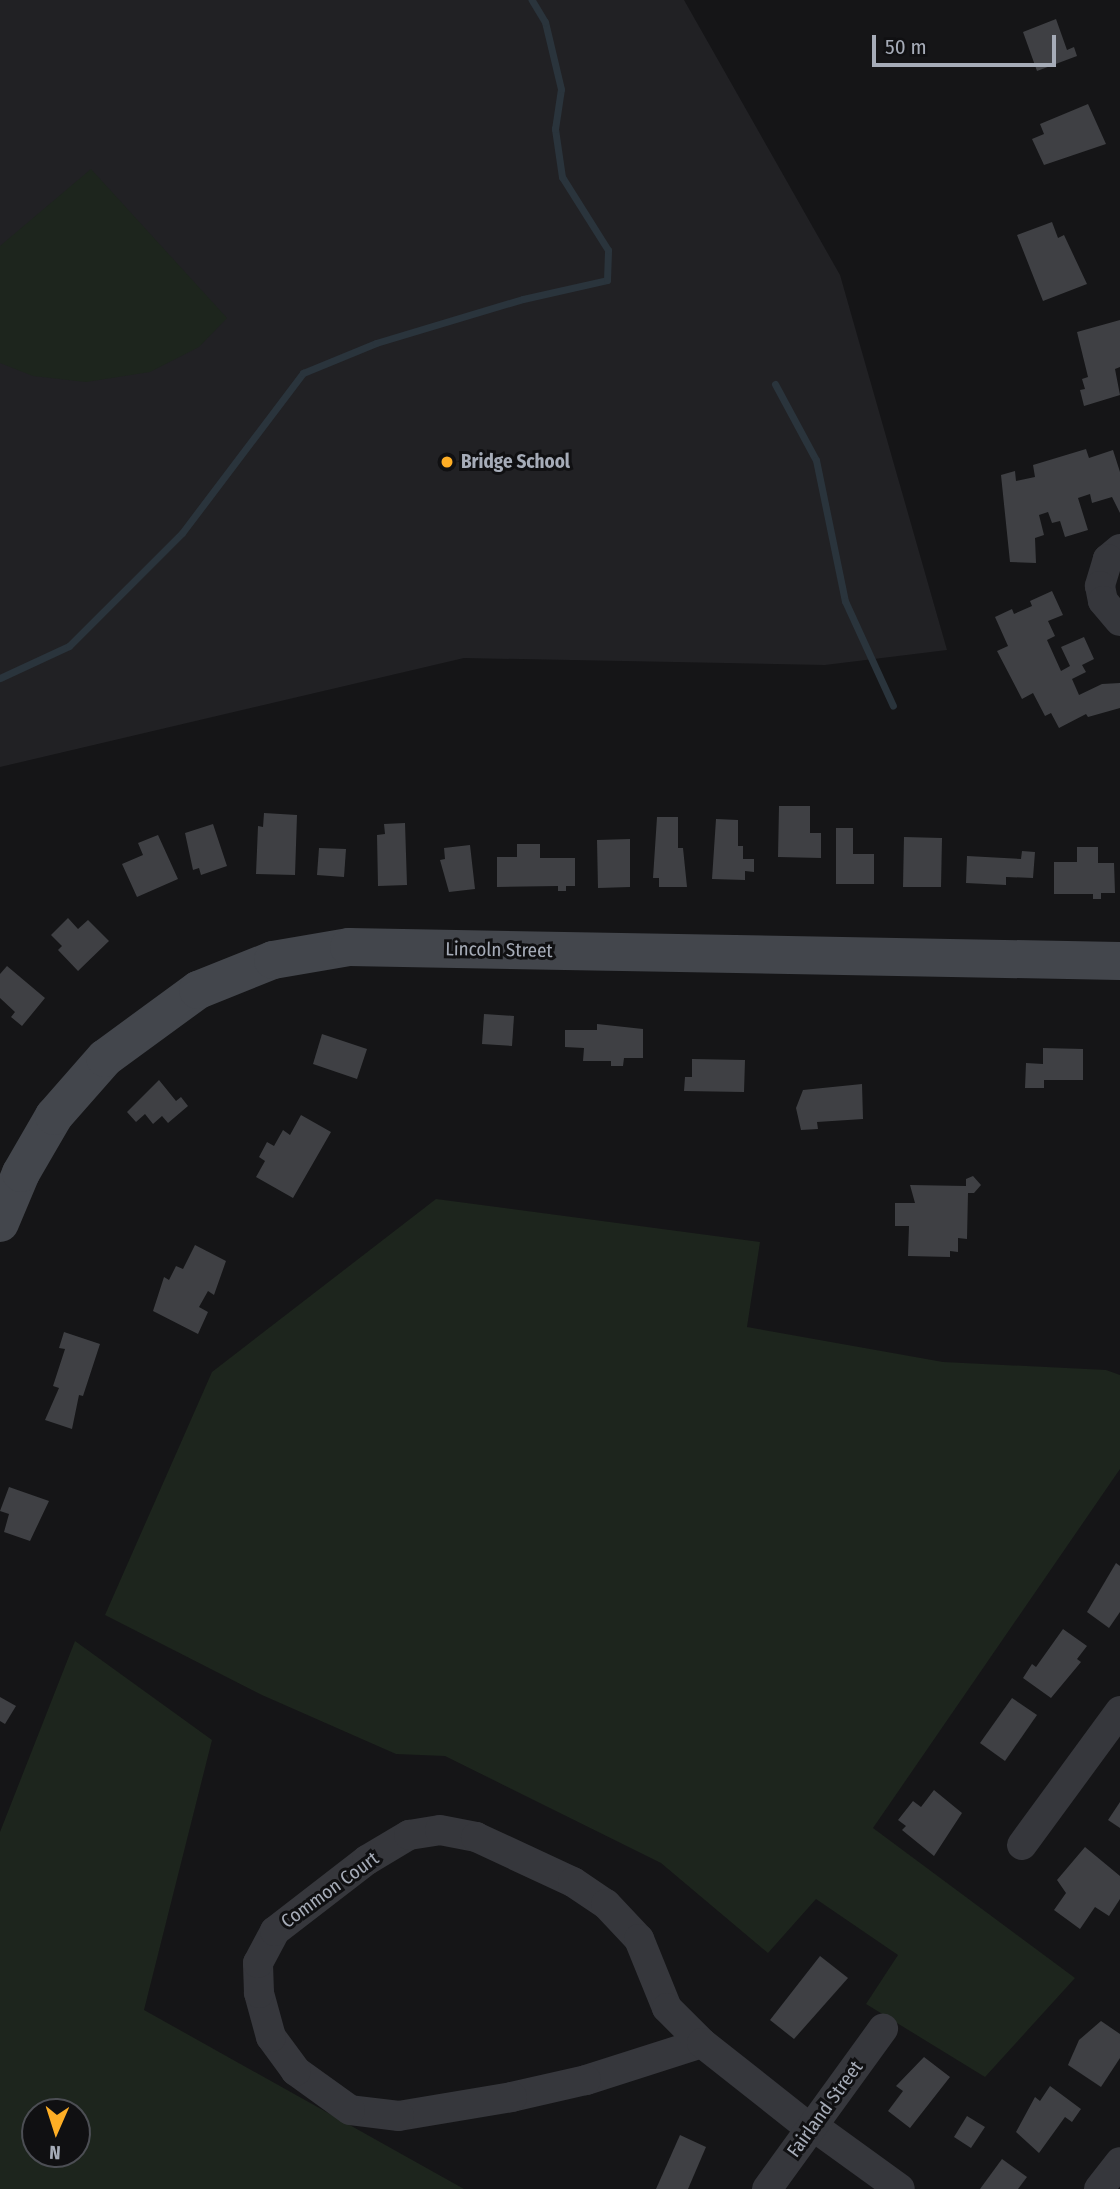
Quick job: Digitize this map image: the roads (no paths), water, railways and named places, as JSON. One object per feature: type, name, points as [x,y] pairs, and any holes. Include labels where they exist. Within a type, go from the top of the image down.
[{"type":"street","points":[[1120,549],[1108,559],[1100,586],[1103,601],[1120,621]]},
{"type":"street","name":"Lincoln Street","points":[[0,1223],[21,1173],[54,1116],[96,1066],[152,1019],[198,990],[273,960],[349,947],[1120,961]]},
{"type":"street","points":[[1022,1845],[1120,1711]]},
{"type":"street","name":"Common Court","points":[[702,2043],[586,2080],[512,2096],[399,2116],[350,2110],[296,2071],[271,2037],[259,1993],[258,1963],[275,1931],[367,1860],[409,1835],[440,1830],[476,1837],[573,1882],[606,1904],[639,1939],[667,2008],[702,2043],[812,2127],[900,2189]]},
{"type":"street","name":"Fairland Street","points":[[767,2189],[883,2029]]},
{"type":"street","points":[[1099,2189],[1120,2162]]},
{"type":"waterway","points":[[0,678],[69,646],[182,533],[303,373],[376,343],[523,299],[607,280],[608,250],[562,177],[555,129],[561,89],[545,22],[532,0]]},
{"type":"waterway","points":[[775,384],[816,460],[845,601],[893,706]]},
{"type":"place","name":"Bridge School","points":[[447,462]]}]
